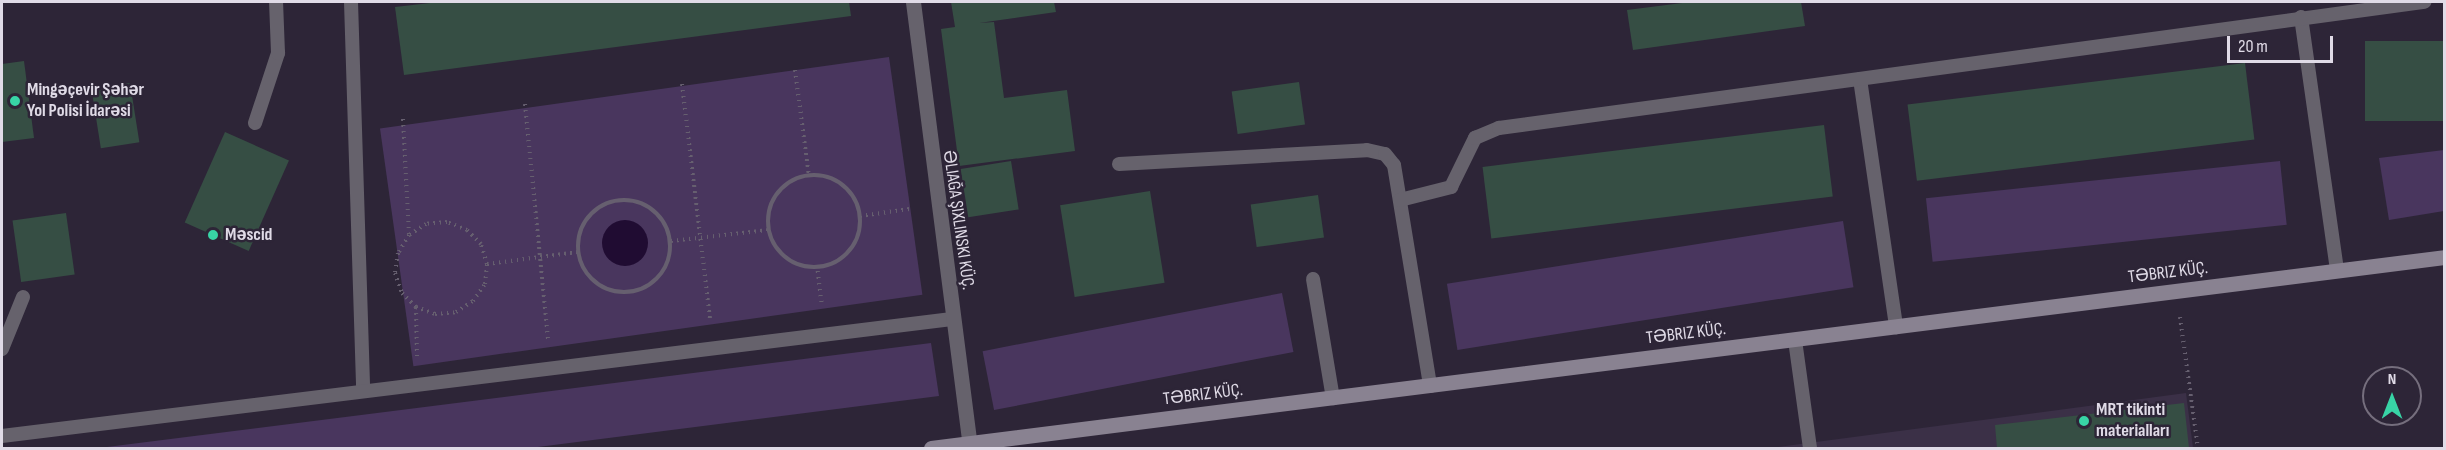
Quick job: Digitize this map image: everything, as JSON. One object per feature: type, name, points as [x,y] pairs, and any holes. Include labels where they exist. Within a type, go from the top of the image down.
[{"type":"main road","name":"TƏBRIZ KÜÇ.","points":[[931,448],[2445,257]]},
{"type":"street","points":[[913,2],[970,444]]},
{"type":"lane","points":[[255,123],[278,53],[276,2]]},
{"type":"lane","points":[[351,2],[363,389]]},
{"type":"lane","points":[[1400,200],[1451,187],[1475,138],[1499,128],[2424,2]]},
{"type":"lane","points":[[2301,17],[2337,270]]},
{"type":"lane","points":[[1860,79],[1896,327]]},
{"type":"lane","points":[[1119,164],[1367,150],[1385,154],[1394,165],[1430,386]]},
{"type":"lane","points":[[1313,279],[1334,398]]},
{"type":"lane","points":[[2,349],[23,297]]},
{"type":"lane","points":[[2,436],[363,389],[952,318]]},
{"type":"lane","points":[[1795,340],[1810,448]]},
{"type":"path","points":[[795,70],[809,176]]},
{"type":"path","points":[[682,84],[710,320]]},
{"type":"path","points":[[525,104],[548,340]]},
{"type":"path","points":[[403,119],[409,235]]},
{"type":"path","points":[[809,176],[839,182],[853,196],[860,216],[857,237],[846,254],[818,266],[788,260],[769,230],[770,205],[781,187],[809,176]]},
{"type":"path","points":[[630,200],[650,207],[664,222],[670,241],[668,261],[657,279],[639,290],[619,291],[599,284],[585,270],[578,252],[581,230],[592,212],[610,202],[630,200]]},
{"type":"path","points":[[860,216],[910,209]]},
{"type":"path","points":[[447,222],[467,230],[481,244],[487,264],[485,284],[465,307],[435,314],[416,307],[402,293],[395,273],[398,252],[409,235],[426,224],[447,222]]},
{"type":"path","points":[[670,241],[769,230]]},
{"type":"path","points":[[487,264],[578,252]]},
{"type":"path","points":[[818,266],[822,307]]},
{"type":"path","points":[[389,273],[395,273]]},
{"type":"path","points":[[2176,292],[2198,448]]},
{"type":"path","points":[[416,307],[417,356]]},
{"type":"shaded area","points":[[889,57],[922,295],[413,366],[380,129]]},
{"type":"shaded area","points":[[2444,150],[2444,211],[2389,220],[2379,158]]},
{"type":"shaded area","points":[[2280,161],[2287,225],[1933,262],[1926,198]]},
{"type":"shaded area","points":[[625,220],[641,227],[648,243],[641,259],[625,266],[609,259],[602,243],[609,227]]},
{"type":"shaded area","points":[[1843,221],[1853,287],[1457,350],[1447,284]]},
{"type":"shaded area","points":[[1282,293],[1293,352],[994,410],[983,351]]},
{"type":"shaded area","points":[[931,343],[939,396],[530,448],[99,448]]},
{"type":"shaded area","name":"MRT tikinti materialları","points":[[2186,393],[2193,448],[1771,448]]},
{"type":"building","points":[[439,2],[849,2],[851,16],[404,75],[395,7]]},
{"type":"building","points":[[951,2],[1054,2],[1056,12],[979,23],[994,22],[1004,98],[1067,90],[1075,151],[959,166],[941,29],[955,27]]},
{"type":"building","points":[[1690,2],[1801,2],[1805,26],[1633,50],[1627,10]]},
{"type":"building","points":[[2365,41],[2444,41],[2444,121],[2365,121]]},
{"type":"building","name":"Mingəçevir Şəhər Yol Polisi İdarəsi","points":[[24,61],[34,138],[2,142],[2,64]]},
{"type":"building","points":[[2245,63],[2254,139],[1917,181],[1908,104]]},
{"type":"building","points":[[1299,82],[1305,125],[1238,134],[1232,91]]},
{"type":"building","points":[[130,83],[139,142],[101,148],[91,89]]},
{"type":"building","points":[[1824,125],[1833,196],[1491,238],[1483,167]]},
{"type":"building","points":[[225,132],[289,160],[249,251],[185,222]]},
{"type":"building","points":[[1011,161],[1019,209],[968,217],[961,169]]},
{"type":"building","points":[[1150,191],[1165,283],[1075,297],[1060,205]]},
{"type":"building","points":[[1318,195],[1324,238],[1257,247],[1251,204]]},
{"type":"building","points":[[66,213],[75,274],[21,282],[13,221]]},
{"type":"building","points":[[2184,403],[2189,448],[1997,448],[1995,425]]},
{"type":"place","name":"Mingəçevir Şəhər Yol Polisi İdarəsi","points":[[15,101]]},
{"type":"place","name":"Məscid","points":[[213,235]]},
{"type":"place","name":"MRT tikinti materialları","points":[[2084,421]]}]
